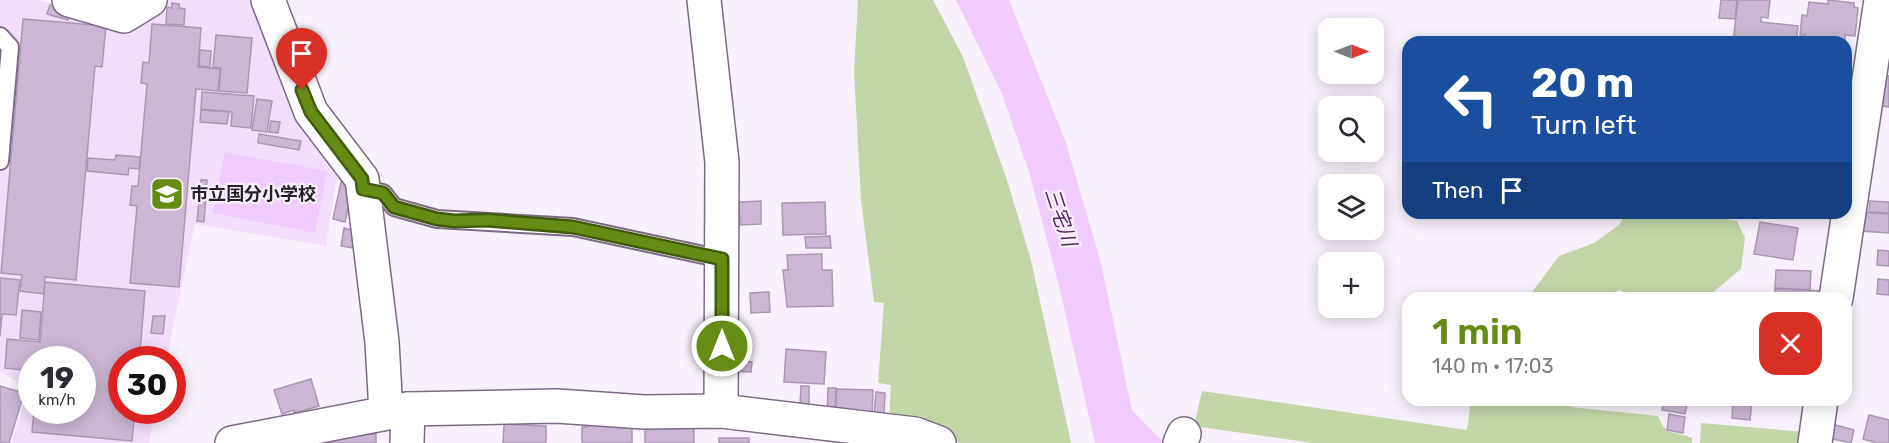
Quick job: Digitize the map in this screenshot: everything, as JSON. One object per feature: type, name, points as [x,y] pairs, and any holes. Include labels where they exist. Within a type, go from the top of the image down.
[{"type":"street","points":[[69,0],[124,16],[150,0]]},
{"type":"street","points":[[268,0],[311,112],[362,179],[382,342],[397,410],[408,443]]},
{"type":"street","points":[[704,0],[722,162],[722,411]]},
{"type":"street","points":[[1852,192],[1881,0]]},
{"type":"street","points":[[1837,292],[1848,219]]},
{"type":"street","points":[[238,443],[397,410],[557,406],[644,412],[722,411],[915,434],[939,443]]},
{"type":"street","points":[[1815,443],[1820,406]]},
{"type":"lane","points":[[0,36],[10,47],[0,161]]},
{"type":"lane","points":[[363,189],[383,193],[394,207],[437,219],[487,220],[573,227],[722,259]]},
{"type":"shaded area","name":"市立国分小学校","points":[[0,0],[39,0],[122,24],[165,0],[259,0],[339,164],[326,246],[195,224],[169,346],[108,346],[108,424],[153,424],[149,443],[12,443],[18,424],[96,424],[96,346],[18,346],[18,382],[0,372]]},
{"type":"green space","points":[[858,0],[933,0],[963,57],[1007,180],[1031,260],[1071,443],[960,443],[909,425],[889,424],[891,385],[878,383],[884,303],[874,302],[861,200],[854,71]]},
{"type":"green space","points":[[1622,219],[1737,221],[1745,238],[1741,269],[1713,292],[1622,292],[1620,290],[1614,292],[1532,292],[1559,256],[1594,243],[1619,225]]},
{"type":"green space","points":[[1202,391],[1467,430],[1470,406],[1571,406],[1658,416],[1667,430],[1692,438],[1692,443],[1313,443],[1194,426]]},
{"type":"green space","points":[[1701,423],[1805,432],[1803,443],[1700,443]]},
{"type":"water","name":"三宅川","points":[[956,0],[1009,0],[1066,143],[1101,263],[1132,410],[1161,440],[1161,443],[1095,443],[1060,290],[1029,172],[1002,94]]},
{"type":"water","points":[[225,152],[327,171],[315,233],[213,213]]},
{"type":"building","points":[[1721,0],[1737,0],[1735,19],[1719,18]]},
{"type":"building","points":[[1738,0],[1770,0],[1768,18],[1761,17],[1761,22],[1798,26],[1797,36],[1734,36]]},
{"type":"building","points":[[1828,0],[1854,3],[1854,7],[1858,8],[1855,36],[1800,35],[1802,15],[1807,16],[1809,2],[1828,4]]},
{"type":"building","points":[[172,3],[179,4],[179,8],[185,9],[184,25],[166,24],[167,7],[172,8]]},
{"type":"building","points":[[50,5],[71,11],[68,20],[47,14]]},
{"type":"building","points":[[23,19],[106,26],[102,67],[95,66],[76,280],[45,277],[44,294],[20,291],[22,275],[1,273]]},
{"type":"building","points":[[152,24],[201,28],[198,67],[220,69],[218,91],[196,89],[179,287],[130,283],[137,206],[130,205],[132,186],[138,186],[147,84],[141,83],[143,62],[149,63]]},
{"type":"building","points":[[216,35],[252,38],[247,93],[219,91],[221,68],[213,67]]},
{"type":"building","points":[[200,50],[211,51],[210,67],[199,66]]},
{"type":"building","points":[[1885,75],[1889,76],[1889,107],[1881,106]]},
{"type":"building","points":[[202,92],[254,96],[251,128],[231,126],[232,112],[201,109]]},
{"type":"building","points":[[257,99],[272,101],[267,132],[252,130]]},
{"type":"building","points":[[201,110],[229,112],[227,124],[200,122]]},
{"type":"building","points":[[271,121],[280,122],[278,133],[269,132]]},
{"type":"building","points":[[259,134],[301,141],[299,150],[258,143]]},
{"type":"building","points":[[116,155],[140,157],[139,169],[129,168],[128,175],[87,171],[88,158],[115,160]]},
{"type":"building","points":[[201,180],[207,180],[204,222],[197,221]]},
{"type":"building","points":[[341,182],[353,185],[345,222],[333,219]]},
{"type":"building","points":[[761,201],[761,224],[740,225],[739,202]]},
{"type":"building","points":[[1870,201],[1889,202],[1889,213],[1869,212]]},
{"type":"building","points":[[825,202],[826,234],[783,235],[782,203]]},
{"type":"building","points":[[1862,212],[1889,214],[1889,233],[1861,231]]},
{"type":"building","points":[[1760,222],[1798,228],[1793,260],[1754,254]]},
{"type":"building","points":[[344,228],[355,231],[352,248],[341,246]]},
{"type":"building","points":[[830,236],[831,248],[806,248],[805,237]]},
{"type":"building","points":[[1878,250],[1889,251],[1889,266],[1877,265]]},
{"type":"building","points":[[822,254],[822,270],[832,270],[833,306],[787,307],[783,270],[788,270],[787,255]]},
{"type":"building","points":[[1776,270],[1811,271],[1810,290],[1775,288]]},
{"type":"building","points":[[0,278],[20,280],[16,315],[2,314],[0,336]]},
{"type":"building","points":[[1878,279],[1889,280],[1889,295],[1877,294]]},
{"type":"building","points":[[45,282],[145,291],[141,346],[108,346],[108,424],[134,424],[132,441],[32,432],[33,424],[96,424],[96,346],[18,346],[18,369],[5,368],[7,339],[40,342]]},
{"type":"building","points":[[1775,289],[1824,291],[1824,292],[1775,292]]},
{"type":"building","points":[[769,292],[770,312],[751,313],[750,293]]},
{"type":"building","points":[[22,310],[41,312],[39,340],[20,338]]},
{"type":"building","points":[[153,316],[165,316],[163,334],[151,333]]},
{"type":"building","points":[[786,349],[826,352],[824,384],[784,382]]},
{"type":"building","points":[[731,361],[752,362],[751,372],[730,371]]},
{"type":"building","points":[[311,379],[319,406],[282,414],[274,390]]},
{"type":"building","points":[[0,386],[18,391],[18,413],[9,443],[0,443]]},
{"type":"building","points":[[801,386],[809,386],[809,406],[800,405]]},
{"type":"building","points":[[828,388],[836,388],[835,416],[827,416]]},
{"type":"building","points":[[837,389],[873,390],[872,418],[835,416]]},
{"type":"building","points":[[876,392],[885,393],[884,416],[874,415]]},
{"type":"building","points":[[1663,406],[1687,406],[1685,414],[1662,410]]},
{"type":"building","points":[[1733,406],[1751,406],[1750,420],[1732,418]]},
{"type":"building","points":[[1669,414],[1685,417],[1683,433],[1667,430]]},
{"type":"building","points":[[1869,415],[1889,420],[1889,443],[1877,443],[1863,439]]},
{"type":"building","points":[[694,421],[694,443],[645,443],[645,426]]},
{"type":"building","points":[[587,422],[632,422],[632,443],[582,443],[582,427],[587,427]]},
{"type":"building","points":[[504,424],[546,426],[546,443],[503,443]]},
{"type":"building","points":[[1832,424],[1854,430],[1851,443],[1828,438]]},
{"type":"building","points":[[376,434],[376,443],[314,443],[324,435]]},
{"type":"building","points":[[719,438],[749,438],[749,443],[719,443]]},
{"type":"place","name":"市立国分小学校","points":[[167,194]]},
{"type":"route","points":[[302,90],[311,112],[362,179],[363,189],[383,193],[394,207],[437,219],[487,220],[573,227],[722,259],[722,346]]}]
